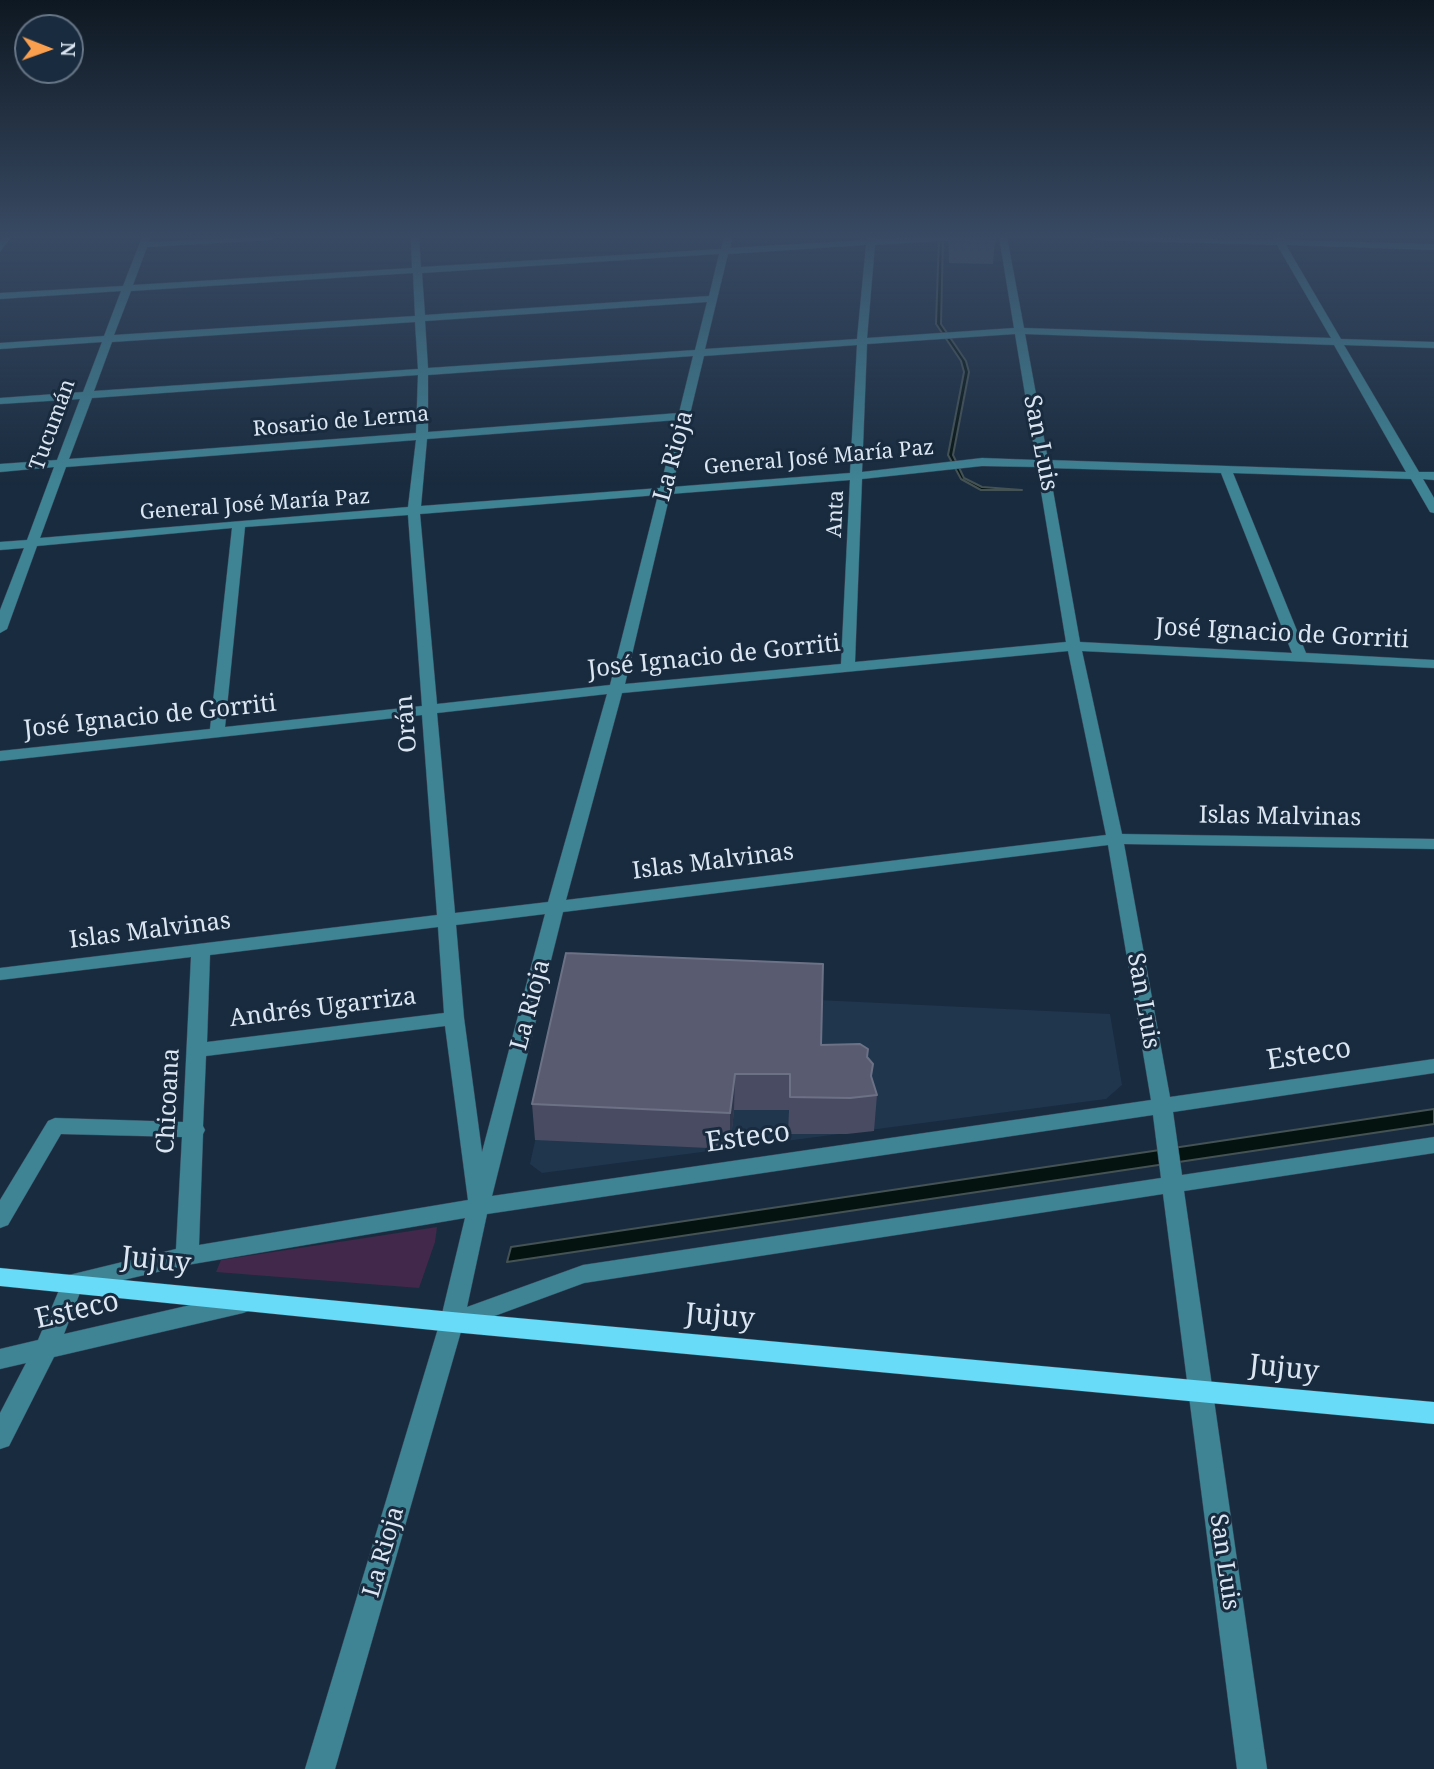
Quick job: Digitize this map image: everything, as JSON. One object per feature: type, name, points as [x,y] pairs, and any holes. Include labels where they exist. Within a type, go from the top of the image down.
[{"type":"main road","name":"Jujuy","points":[[0,1277],[452,1322],[1434,1413]]},
{"type":"street","name":"Tucumán","points":[[0,629],[116,320]]},
{"type":"street","points":[[0,346],[383,320]]},
{"type":"street","name":"Orán","points":[[421,320],[422,434],[414,512],[454,1018],[478,1207]]},
{"type":"street","name":"La Rioja","points":[[320,1769],[452,1322],[478,1207],[556,905],[616,689],[708,320]]},
{"type":"street","name":"Anta","points":[[848,667],[864,320]]},
{"type":"street","name":"San Luis","points":[[1016,320],[1045,462],[1074,646],[1115,839],[1175,1185],[1252,1769]]},
{"type":"street","points":[[1324,320],[1434,509]]},
{"type":"street","points":[[0,401],[1018,331],[1434,345]]},
{"type":"street","name":"Rosario de Lerma","points":[[0,468],[686,415]]},
{"type":"street","name":"General José María Paz","points":[[0,546],[239,524],[857,476],[982,462],[1434,476]]},
{"type":"street","points":[[1225,469],[1301,658]]},
{"type":"street","points":[[217,732],[239,524]]},
{"type":"street","name":"José Ignacio de Gorriti","points":[[0,756],[616,689],[1074,646],[1434,664]]},
{"type":"street","name":"Islas Malvinas","points":[[0,974],[445,918],[1115,839],[1434,844]]},
{"type":"street","name":"Chicoana","points":[[187,1256],[195,1130],[201,949]]},
{"type":"street","name":"Andrés Ugarriza","points":[[198,1050],[454,1018]]},
{"type":"street","name":"Esteco","points":[[74,1283],[187,1256],[478,1207],[1434,1066]]},
{"type":"street","points":[[0,1219],[55,1126],[195,1130]]},
{"type":"street","points":[[452,1322],[583,1274],[1434,1144]]},
{"type":"street","points":[[0,1438],[46,1349],[74,1283]]},
{"type":"street","name":"Esteco","points":[[0,1359],[249,1301]]},
{"type":"shaded area","points":[[936,320],[941,320],[941,324],[966,361],[969,372],[953,455],[964,478],[982,487],[1022,490],[981,490],[961,479],[948,455],[964,372],[961,361],[936,324]]},
{"type":"shaded area","points":[[568,988],[1110,1014],[1122,1085],[1106,1099],[542,1173],[530,1164]]},
{"type":"shaded area","points":[[1434,1109],[1434,1124],[507,1262],[511,1247]]},
{"type":"shaded area","points":[[437,1227],[435,1242],[419,1288],[216,1272],[221,1260]]},
{"type":"building","points":[[566,953],[823,964],[821,1045],[860,1044],[868,1049],[867,1057],[873,1064],[871,1076],[877,1095],[850,1098],[790,1097],[790,1074],[735,1074],[730,1113],[532,1104]]}]
